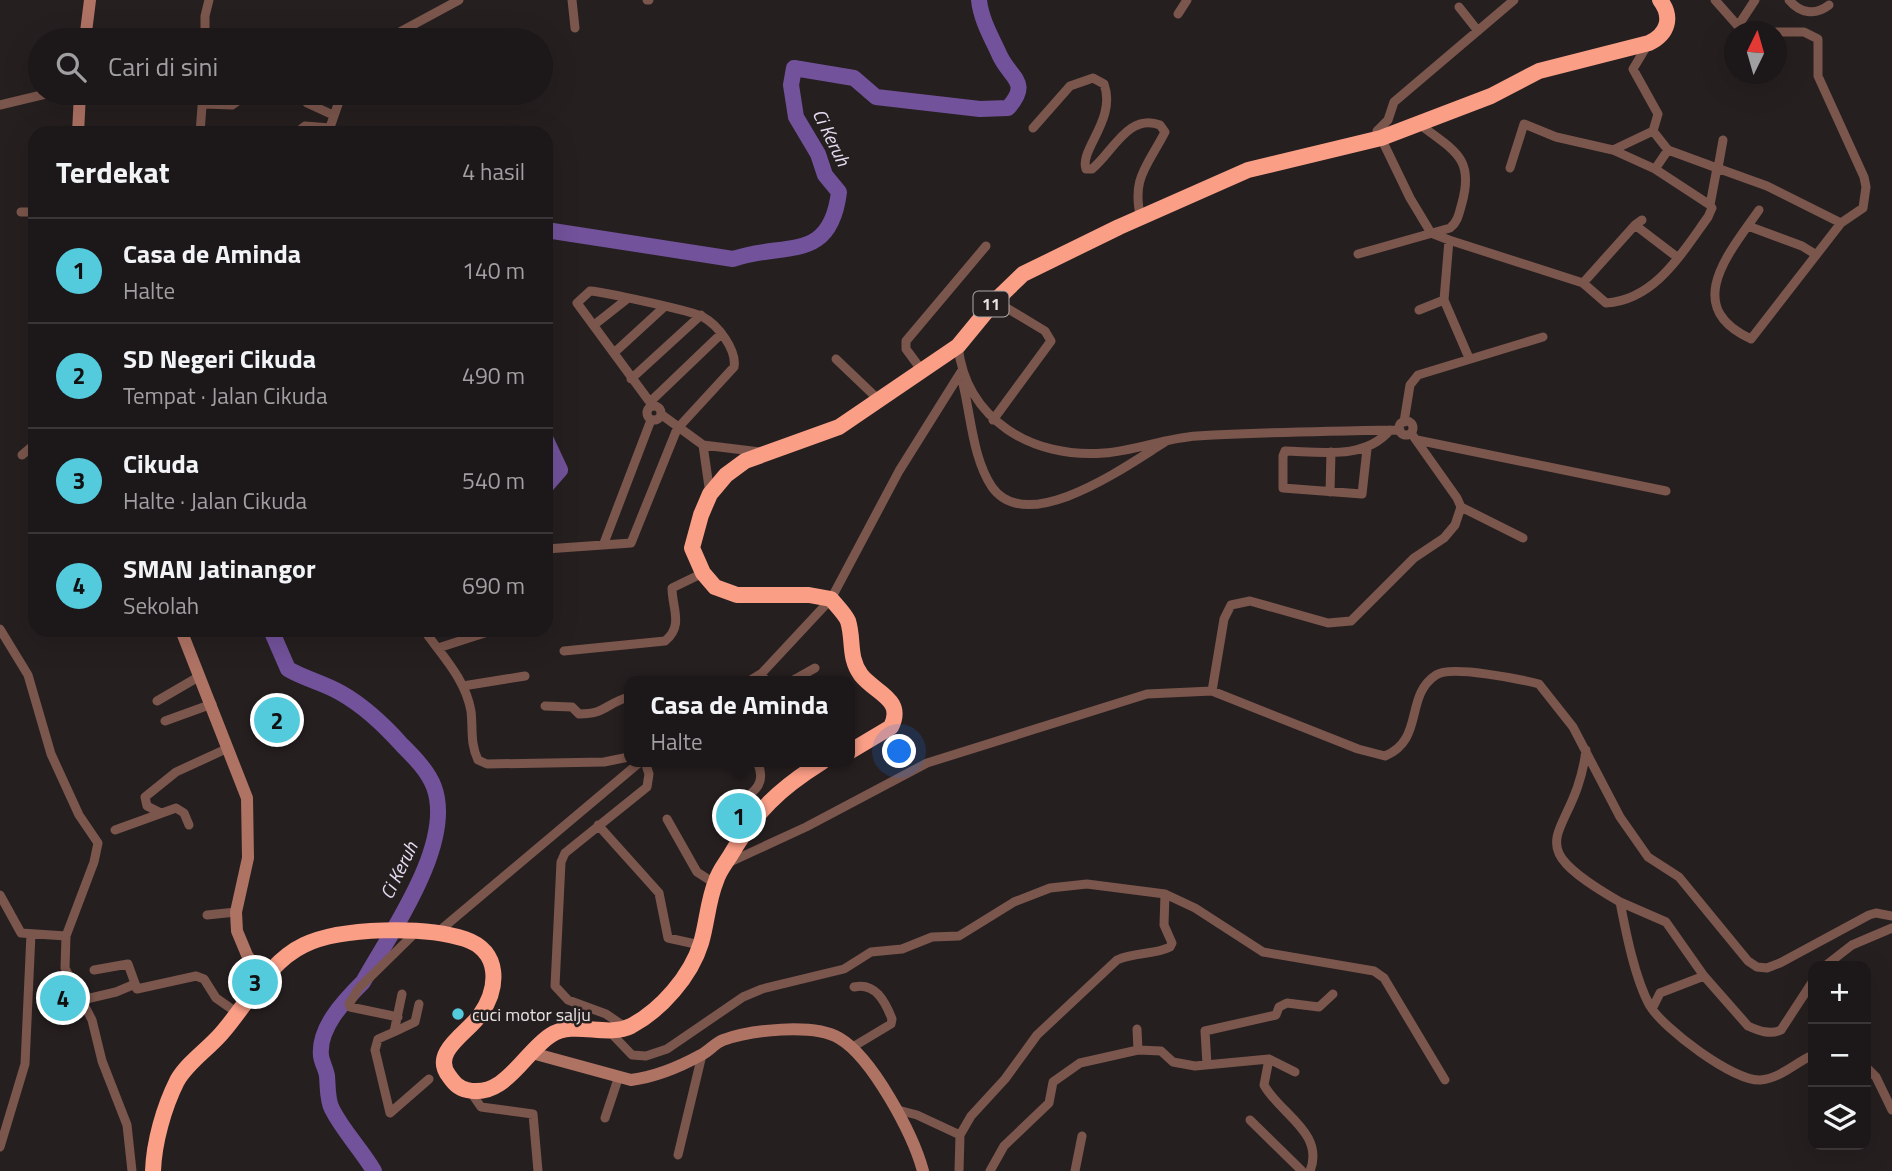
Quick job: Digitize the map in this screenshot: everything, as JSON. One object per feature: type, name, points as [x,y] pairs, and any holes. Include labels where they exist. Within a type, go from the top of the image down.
[{"type":"highway","points":[[1649,43],[1664,32],[1668,22],[1662,1]]},
{"type":"highway","name":"11","points":[[703,573],[692,548],[710,494],[726,475],[761,453],[827,433],[880,401],[958,346],[995,301],[1037,266],[1248,170],[1379,138],[1491,96],[1539,71],[1649,43]]},
{"type":"highway","points":[[703,573],[715,587],[737,595],[831,599],[848,620],[850,652],[860,673],[888,696],[894,710],[891,727],[855,748]]},
{"type":"highway","points":[[156,1168],[165,1109],[179,1078],[239,1014],[288,955],[303,945],[323,939],[376,931],[435,934],[473,942],[492,960],[494,972],[490,998],[471,1026],[454,1040],[444,1062],[445,1072],[456,1085],[470,1091],[485,1090],[501,1083],[548,1037],[559,1031],[626,1028],[647,1017],[669,996],[700,945],[714,883],[742,835],[771,797],[815,767]]},
{"type":"street","points":[[86,28],[89,0]]},
{"type":"street","points":[[205,28],[209,0]]},
{"type":"street","points":[[407,28],[459,0]]},
{"type":"street","points":[[572,0],[575,28]]},
{"type":"street","points":[[1178,15],[1187,0]]},
{"type":"street","points":[[1514,0],[1394,102],[1388,120],[1377,131],[1410,198],[1431,233],[1583,283],[1606,303],[1629,300],[1656,283],[1708,217],[1712,208],[1710,205],[1723,140]]},
{"type":"street","points":[[1715,0],[1734,21]]},
{"type":"street","points":[[1741,21],[1755,0]]},
{"type":"street","points":[[1789,0],[1806,12],[1821,11],[1829,5]]},
{"type":"street","points":[[1459,7],[1478,31]]},
{"type":"street","points":[[1759,210],[1718,274],[1713,296],[1723,318],[1749,339],[1756,336],[1774,307],[1841,223],[1863,208],[1867,187],[1818,76],[1818,39],[1804,32],[1787,32]]},
{"type":"street","points":[[1612,150],[1653,131],[1658,114],[1633,69],[1649,43]]},
{"type":"street","points":[[1033,128],[1070,86],[1093,78],[1104,84],[1107,110],[1094,143],[1087,153],[1086,169],[1092,169],[1105,159],[1126,130],[1140,124],[1160,125],[1165,132],[1137,184],[1135,195],[1141,219]]},
{"type":"street","points":[[0,106],[28,99]]},
{"type":"street","points":[[78,126],[79,105]]},
{"type":"street","points":[[202,126],[204,105]]},
{"type":"street","points":[[311,105],[333,115]]},
{"type":"street","points":[[330,126],[337,105]]},
{"type":"street","points":[[1358,254],[1454,225],[1466,186],[1466,170],[1451,150],[1418,123]]},
{"type":"street","points":[[1510,167],[1524,124],[1556,137],[1612,150],[1654,169],[1710,205]]},
{"type":"street","points":[[1653,131],[1668,150],[1767,186],[1841,223]]},
{"type":"street","points":[[1654,169],[1668,150]]},
{"type":"street","points":[[21,212],[28,212]]},
{"type":"street","points":[[1583,283],[1639,223],[1677,257]]},
{"type":"street","points":[[1748,226],[1802,246],[1815,254]]},
{"type":"street","points":[[1449,240],[1444,300],[1469,358]]},
{"type":"street","points":[[923,372],[906,349],[906,341],[986,246]]},
{"type":"street","points":[[553,548],[631,543],[634,540],[677,429],[734,367],[735,360],[721,334],[701,315],[590,291],[577,303],[615,352],[631,379],[651,404],[660,408],[662,415],[677,429],[703,445],[761,453]]},
{"type":"street","points":[[594,325],[627,299]]},
{"type":"street","points":[[1419,310],[1444,300]]},
{"type":"street","points":[[993,420],[1051,341],[1045,331],[995,301]]},
{"type":"street","points":[[615,352],[663,308]]},
{"type":"street","points":[[631,379],[701,315]]},
{"type":"street","points":[[651,420],[647,414],[651,404],[721,334]]},
{"type":"street","points":[[1367,449],[1362,494],[1283,488],[1282,466],[1286,451],[1331,452],[1367,449],[1398,427],[1413,380],[1428,370],[1543,337]]},
{"type":"street","points":[[958,346],[981,464],[993,489],[1016,502],[1041,504],[1078,493],[1173,438]]},
{"type":"street","points":[[836,359],[880,401]]},
{"type":"street","points":[[961,372],[973,395],[993,420],[1032,443],[1054,450],[1083,454],[1107,453],[1173,438],[1398,427],[1406,435],[1414,437],[1666,491]]},
{"type":"street","points":[[757,676],[831,599],[899,471],[961,372]]},
{"type":"street","points":[[651,420],[659,419],[662,415]]},
{"type":"street","points":[[604,543],[651,420]]},
{"type":"street","points":[[1414,437],[1461,507],[1523,538]]},
{"type":"street","points":[[703,445],[710,494]]},
{"type":"street","points":[[1330,492],[1331,452]]},
{"type":"street","points":[[1212,691],[1224,619],[1231,605],[1250,601],[1328,623],[1351,621],[1415,558],[1444,538],[1455,526],[1461,507]]},
{"type":"street","points":[[564,651],[665,641],[672,635],[677,622],[672,588],[703,573]]},
{"type":"street","points":[[0,629],[28,675],[51,754],[79,816],[97,843],[94,862],[66,936],[65,968],[92,1020],[102,1061],[127,1125],[132,1171]]},
{"type":"street","points":[[184,637],[212,704],[249,806],[248,858],[236,912],[237,931],[247,955],[264,981]]},
{"type":"street","points":[[429,637],[463,686],[471,712],[472,742],[478,760],[487,764],[572,764],[624,758]]},
{"type":"street","points":[[438,648],[472,637]]},
{"type":"street","points":[[802,676],[815,668]]},
{"type":"street","points":[[723,865],[806,827],[906,772],[959,751],[1147,694],[1212,691],[1358,749],[1385,756],[1407,740],[1422,690],[1436,675],[1458,671],[1539,684],[1587,748],[1620,817],[1648,857],[1679,877],[1739,952],[1757,967],[1767,968],[1780,963],[1869,915],[1876,913],[1892,916]]},
{"type":"street","points":[[157,701],[200,676]]},
{"type":"street","points":[[463,686],[525,676]]},
{"type":"street","points":[[545,706],[572,707],[579,714],[600,714],[624,698]]},
{"type":"street","points":[[165,721],[212,704]]},
{"type":"street","points":[[161,813],[147,806],[145,797],[176,772],[226,748]]},
{"type":"street","points":[[1587,748],[1581,783],[1558,829],[1556,851],[1565,866],[1620,902],[1666,922],[1704,976],[1748,1026],[1769,1032],[1781,1030],[1808,990]]},
{"type":"street","points":[[435,934],[634,767]]},
{"type":"street","points":[[626,1028],[606,1014],[568,1000],[555,986],[561,862],[565,853],[647,787],[649,774],[647,767]]},
{"type":"street","points":[[742,835],[724,817],[755,790],[760,778],[758,767]]},
{"type":"street","points":[[115,830],[176,808],[184,813],[189,825]]},
{"type":"street","points":[[667,819],[697,873],[714,883]]},
{"type":"street","points":[[598,825],[655,886],[662,901],[668,938],[700,945]]},
{"type":"street","points":[[608,1030],[632,1055],[646,1056],[667,1049],[743,997],[797,979],[844,969],[871,952],[902,949],[932,937],[959,936],[1014,902],[1050,888],[1087,884],[1165,894],[1195,908],[1263,952],[1374,971],[1384,978],[1445,1080]]},
{"type":"street","points":[[959,1171],[960,1135],[971,1115],[1005,1079],[1037,1035],[1097,977],[1131,954],[1170,947],[1164,925],[1165,894]]},
{"type":"street","points":[[0,895],[19,931],[66,936]]},
{"type":"street","points":[[1620,902],[1643,991],[1652,1009],[1682,1038],[1728,1072],[1742,1077],[1766,1079],[1808,1058]]},
{"type":"street","points":[[207,915],[236,912]]},
{"type":"street","points":[[1831,961],[1852,945],[1892,928]]},
{"type":"street","points":[[398,1017],[350,1007],[349,1004],[359,988],[413,933]]},
{"type":"street","points":[[0,1147],[25,1064],[31,934]]},
{"type":"street","points":[[94,970],[128,964],[137,989],[196,976],[204,979],[216,998],[239,1014]]},
{"type":"street","points":[[1652,1009],[1660,993],[1704,976]]},
{"type":"street","points":[[82,1000],[116,992],[135,984]]},
{"type":"street","points":[[850,1048],[891,1024],[892,1019],[874,989],[866,985],[854,987]]},
{"type":"street","points":[[394,1032],[402,994]]},
{"type":"street","points":[[1207,1065],[1205,1031],[1276,1015],[1279,1007],[1287,1003],[1319,1007],[1334,994]]},
{"type":"street","points":[[419,1003],[415,1022],[378,1040],[375,1050],[390,1113],[429,1079]]},
{"type":"street","points":[[1137,1029],[1138,1050]]},
{"type":"street","points":[[533,1053],[618,1079],[644,1079],[702,1055],[721,1041],[744,1035],[801,1030],[838,1038],[850,1048],[898,1110],[923,1171]]},
{"type":"street","points":[[990,1171],[1004,1146],[1048,1103],[1053,1082],[1080,1063],[1138,1050],[1161,1051],[1182,1065],[1269,1059],[1295,1072]]},
{"type":"street","points":[[678,1155],[702,1055]]},
{"type":"street","points":[[1269,1059],[1264,1085],[1279,1107],[1304,1129],[1312,1149],[1310,1171]]},
{"type":"street","points":[[1871,1072],[1892,1110]]},
{"type":"street","points":[[605,1118],[618,1079]]},
{"type":"street","points":[[470,1091],[481,1107],[533,1114],[538,1171]]},
{"type":"street","points":[[898,1110],[917,1115],[960,1135]]},
{"type":"street","points":[[1250,1120],[1302,1171]]},
{"type":"street","points":[[1074,1171],[1082,1136]]},
{"type":"waterway","name":"Ci Keruh","points":[[553,231],[733,259],[815,241],[826,231],[834,215],[839,192],[825,175],[818,154],[796,117],[791,85],[794,68],[854,78],[876,97],[980,109],[1008,108],[1018,92],[1017,81],[1004,64],[990,36],[979,0]]},
{"type":"waterway","name":"Ci Keruh","points":[[553,455],[560,470],[553,478]]},
{"type":"waterway","name":"Ci Keruh","points":[[274,637],[288,669],[335,690],[366,710],[416,759],[434,787],[438,810],[436,835],[428,861],[403,914],[363,982],[328,1025],[321,1046],[330,1105],[374,1171]]},
{"type":"place","name":"SD Negeri Cikuda","points":[[277,720]]},
{"type":"place","name":"Casa de Aminda","points":[[739,816]]},
{"type":"place","name":"Cikuda","points":[[255,982]]},
{"type":"place","name":"SMAN Jatinangor","points":[[63,998]]},
{"type":"place","name":"cuci motor salju","points":[[458,1014]]}]
